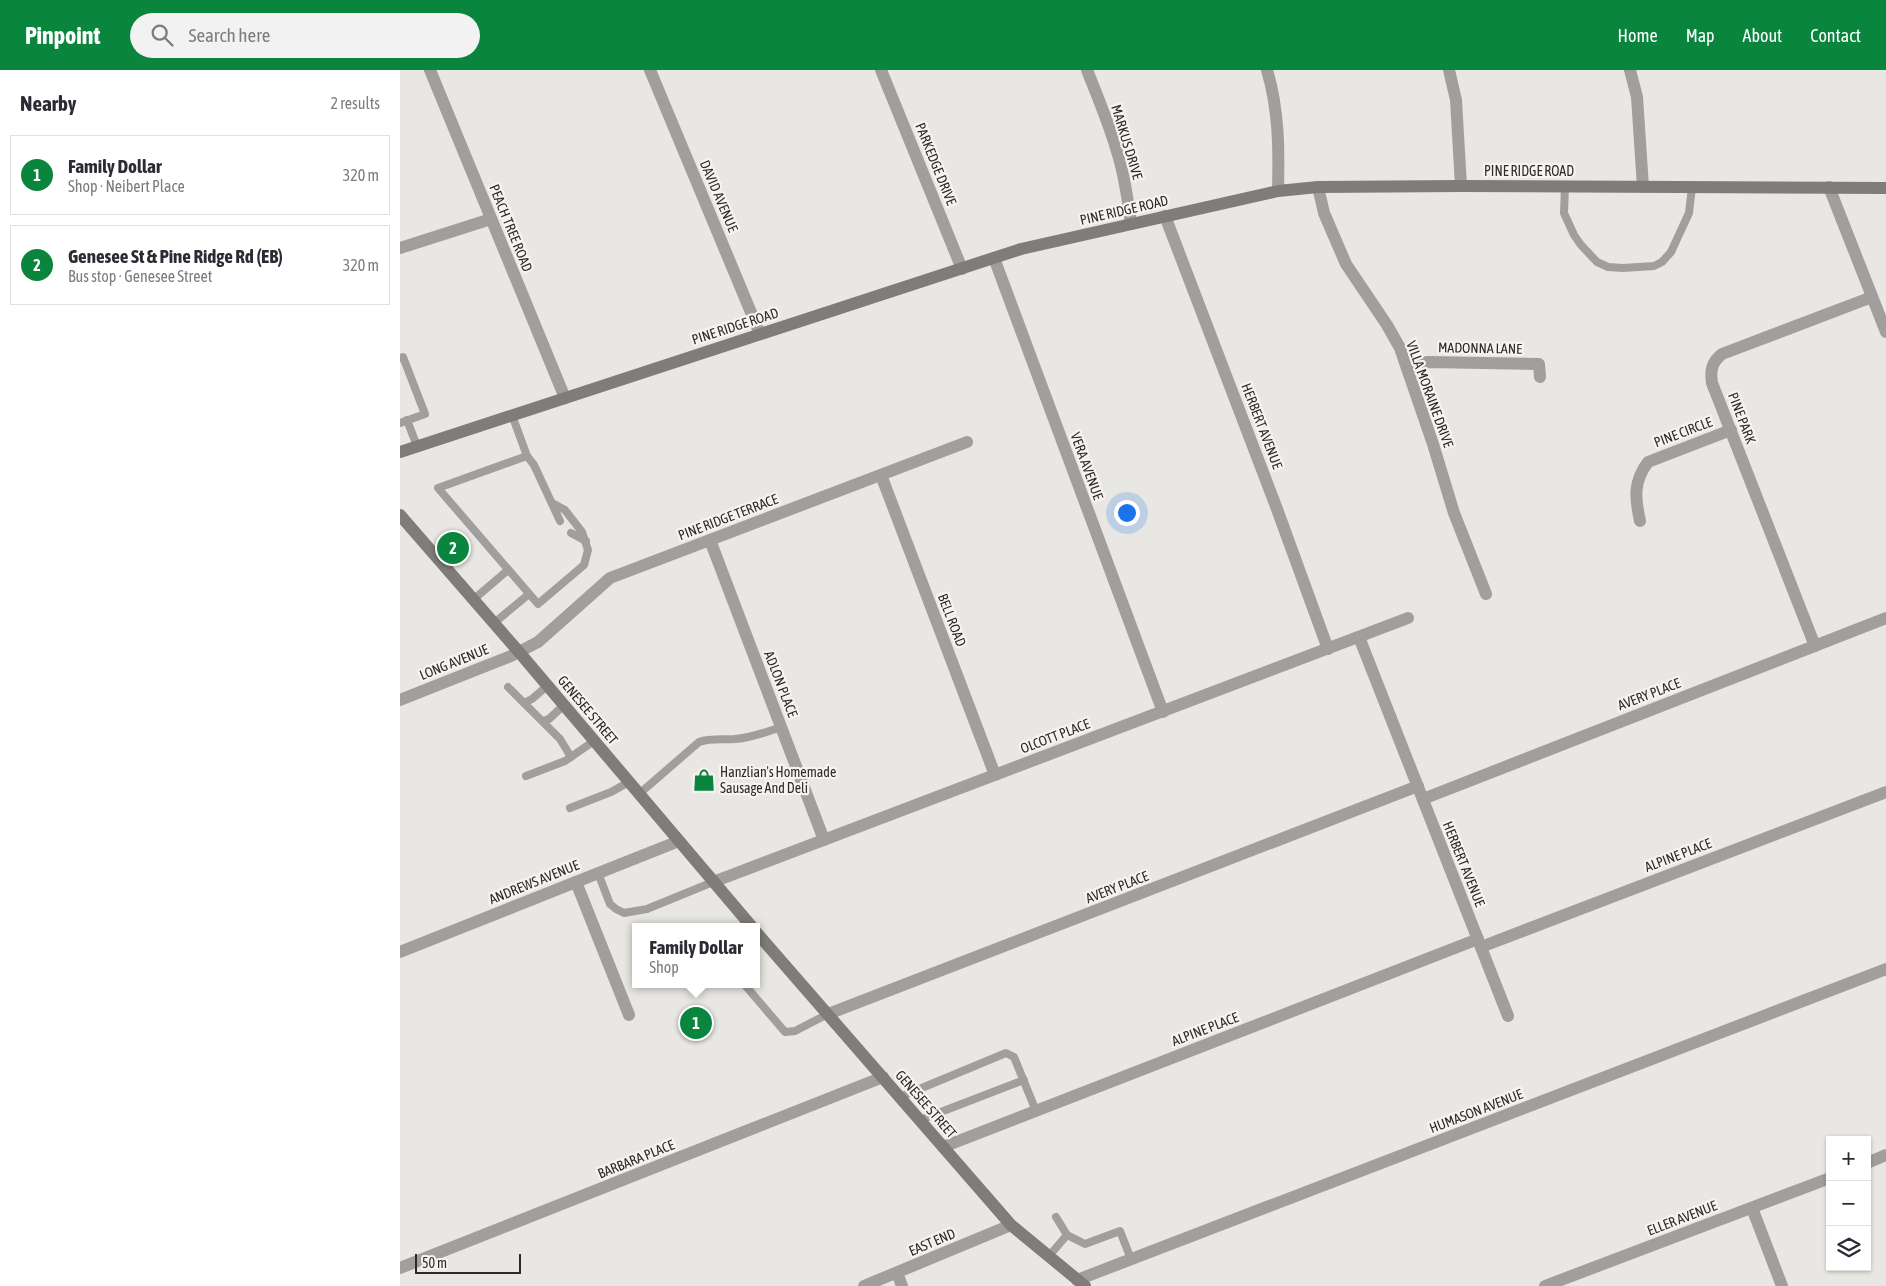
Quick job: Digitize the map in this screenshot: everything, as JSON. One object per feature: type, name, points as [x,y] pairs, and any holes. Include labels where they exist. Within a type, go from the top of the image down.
[{"type":"street","name":"PEACH TREE ROAD","points":[[430,70],[565,398]]},
{"type":"street","name":"DAVID AVENUE","points":[[650,70],[760,334]]},
{"type":"street","name":"PARKEDGE DRIVE","points":[[881,70],[962,269]]},
{"type":"street","name":"MARKUS DRIVE","points":[[1087,70],[1119,156],[1131,224]]},
{"type":"street","points":[[1267,70],[1276,114],[1279,147],[1278,191]]},
{"type":"street","points":[[1449,70],[1456,100],[1461,186]]},
{"type":"street","points":[[1630,70],[1637,97],[1643,187]]},
{"type":"street","name":"PINE RIDGE ROAD","points":[[400,452],[1021,249],[1278,191],[1318,186],[1886,188]]},
{"type":"street","name":"VILLA MORAINE DRIVE","points":[[1318,186],[1324,213],[1346,264],[1387,325],[1400,348],[1454,513],[1486,594]]},
{"type":"street","points":[[1829,188],[1886,332]]},
{"type":"street","name":"HERBERT AVENUE","points":[[1165,216],[1277,509],[1328,649]]},
{"type":"street","points":[[400,248],[491,219]]},
{"type":"street","name":"VERA AVENUE","points":[[994,258],[1162,712]]},
{"type":"street","name":"PINE PARK","points":[[1814,646],[1712,383],[1711,373],[1716,359],[1730,350],[1872,297]]},
{"type":"street","name":"MADONNA LANE","points":[[1407,367],[1426,362],[1539,364],[1540,377]]},
{"type":"street","name":"PINE CIRCLE","points":[[1640,522],[1636,490],[1640,473],[1648,462],[1731,430]]},
{"type":"street","name":"PINE RIDGE TERRACE","points":[[519,652],[538,642],[610,578],[967,442]]},
{"type":"street","name":"BELL ROAD","points":[[881,474],[995,775]]},
{"type":"street","name":"GENESEE STREET","points":[[400,515],[474,599],[748,923]]},
{"type":"street","name":"ADLON PLACE","points":[[710,540],[824,840]]},
{"type":"street","name":"OLCOTT PLACE","points":[[713,882],[1408,618]]},
{"type":"street","name":"AVERY PLACE","points":[[1422,799],[1886,618]]},
{"type":"street","points":[[1359,637],[1418,786]]},
{"type":"street","name":"LONG AVENUE","points":[[400,700],[519,652]]},
{"type":"street","name":"HERBERT AVENUE","points":[[1418,786],[1508,1016]]},
{"type":"street","name":"AVERY PLACE","points":[[828,1014],[1418,786]]},
{"type":"street","name":"ALPINE PLACE","points":[[943,1147],[1479,943],[1886,792]]},
{"type":"street","name":"ANDREWS AVENUE","points":[[400,952],[680,841]]},
{"type":"street","points":[[576,882],[629,1015]]},
{"type":"street","name":"GENESEE STREET","points":[[760,937],[1011,1225],[1081,1283]]},
{"type":"street","name":"HUMASON AVENUE","points":[[1081,1283],[1131,1259],[1886,970]]},
{"type":"street","name":"BARBARA PLACE","points":[[400,1268],[882,1077]]},
{"type":"street","points":[[1871,1161],[1886,1155]]},
{"type":"street","name":"ELLER AVENUE","points":[[1545,1286],[1826,1180]]},
{"type":"street","points":[[1752,1208],[1782,1286]]},
{"type":"street","name":"EAST END","points":[[864,1286],[1011,1225]]},
{"type":"street","points":[[897,1273],[902,1286]]},
{"type":"lane","points":[[1565,186],[1564,214],[1574,235],[1597,262],[1608,267],[1623,268],[1654,266],[1662,262],[1671,252],[1689,213],[1692,187]]},
{"type":"lane","points":[[400,358],[402,357],[425,414],[403,421],[417,446]]},
{"type":"lane","points":[[512,415],[526,456],[534,465],[560,520]]},
{"type":"lane","points":[[526,456],[438,488],[538,604],[584,565],[588,550],[582,532],[565,510],[552,503]]},
{"type":"lane","points":[[570,533],[586,540]]},
{"type":"lane","points":[[474,599],[508,570]]},
{"type":"lane","points":[[494,623],[529,594]]},
{"type":"lane","points":[[524,703],[548,686]]},
{"type":"lane","points":[[508,687],[560,739],[571,757]]},
{"type":"lane","points":[[543,721],[549,719],[564,706]]},
{"type":"lane","points":[[639,794],[699,742],[708,739],[752,737],[782,727]]},
{"type":"lane","points":[[526,776],[565,761],[594,741]]},
{"type":"lane","points":[[570,808],[611,792],[629,782]]},
{"type":"lane","points":[[598,873],[610,904],[616,910],[624,913],[647,909],[713,882]]},
{"type":"lane","points":[[747,988],[785,1032],[795,1031],[828,1014]]},
{"type":"lane","points":[[900,1097],[1006,1053],[1014,1057],[1036,1111]]},
{"type":"lane","points":[[920,1120],[1024,1080]]},
{"type":"lane","points":[[1056,1217],[1067,1236],[1085,1244],[1120,1231],[1131,1259]]},
{"type":"lane","points":[[1048,1256],[1067,1236]]},
{"type":"place","name":"Genesee St & Pine Ridge Rd (EB)","points":[[453,548]]},
{"type":"place","name":"Hanzlian's Homemade Sausage And Deli","points":[[704,780]]},
{"type":"place","name":"Family Dollar","points":[[696,1023]]}]
